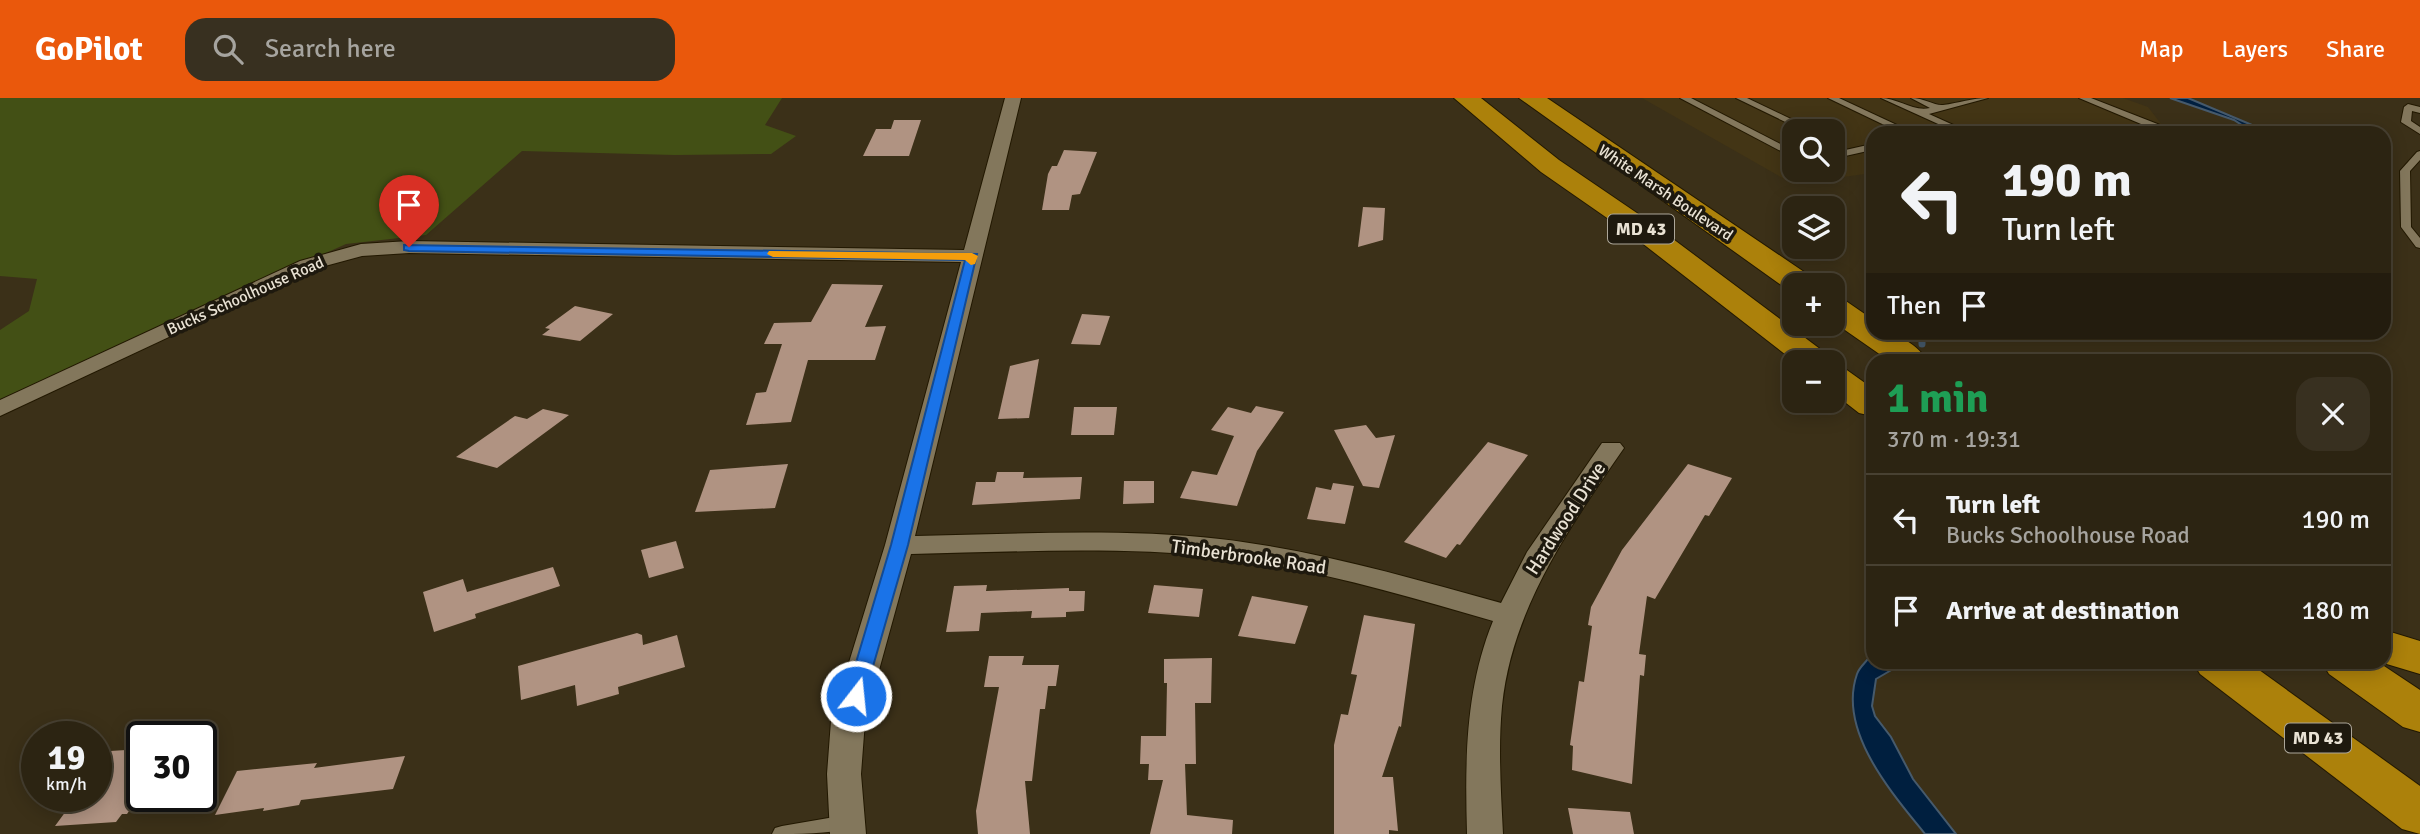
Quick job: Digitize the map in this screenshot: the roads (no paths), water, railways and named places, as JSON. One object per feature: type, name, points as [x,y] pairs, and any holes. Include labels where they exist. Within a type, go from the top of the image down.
[{"type":"highway","name":"MD 43","points":[[1466,98],[1550,166],[1643,230],[1800,350]]},
{"type":"highway","name":"White Marsh Boulevard","points":[[1531,98],[1785,273]]},
{"type":"highway","points":[[1845,315],[1866,330]]},
{"type":"highway","points":[[1881,340],[1901,354]]},
{"type":"highway","points":[[1845,384],[1866,400]]},
{"type":"highway","points":[[2391,648],[2420,658]]},
{"type":"highway","name":"MD 43","points":[[2225,669],[2420,814]]},
{"type":"highway","points":[[2355,669],[2420,714]]},
{"type":"street","points":[[848,829],[844,774],[848,721],[899,545],[1013,98]]},
{"type":"street","name":"Bucks Schoolhouse Road","points":[[0,408],[307,265],[361,250],[432,248],[972,256]]},
{"type":"street","name":"Hardwood Drive","points":[[1485,834],[1483,746],[1492,677],[1508,615],[1550,534],[1611,448]]},
{"type":"street","name":"Timberbrooke Road","points":[[899,545],[1122,543],[1220,548],[1380,578],[1508,615]]},
{"type":"lane","points":[[1684,98],[1782,149]]},
{"type":"lane","points":[[1740,98],[1785,119]]},
{"type":"lane","points":[[1832,98],[1894,126]]},
{"type":"lane","points":[[1885,98],[1950,126]]},
{"type":"lane","points":[[1915,98],[1940,109]]},
{"type":"lane","points":[[1920,113],[1984,98]]},
{"type":"lane","points":[[2083,98],[2154,126]]},
{"type":"lane","points":[[2420,110],[2408,107],[2406,122],[2420,131]]},
{"type":"lane","points":[[1845,148],[1853,151]]},
{"type":"lane","points":[[1845,153],[1866,148]]},
{"type":"lane","points":[[2420,153],[2405,171],[2406,227],[2420,245]]},
{"type":"lane","points":[[782,834],[848,829]]},
{"type":"water","points":[[2170,98],[2188,98],[2254,126],[2243,126],[2234,120]]},
{"type":"water","points":[[1866,662],[1866,669],[1893,669],[1876,679],[1872,706],[1875,716],[1891,737],[1913,779],[1956,834],[1925,834],[1871,760],[1855,717],[1853,696],[1858,671]]}]
